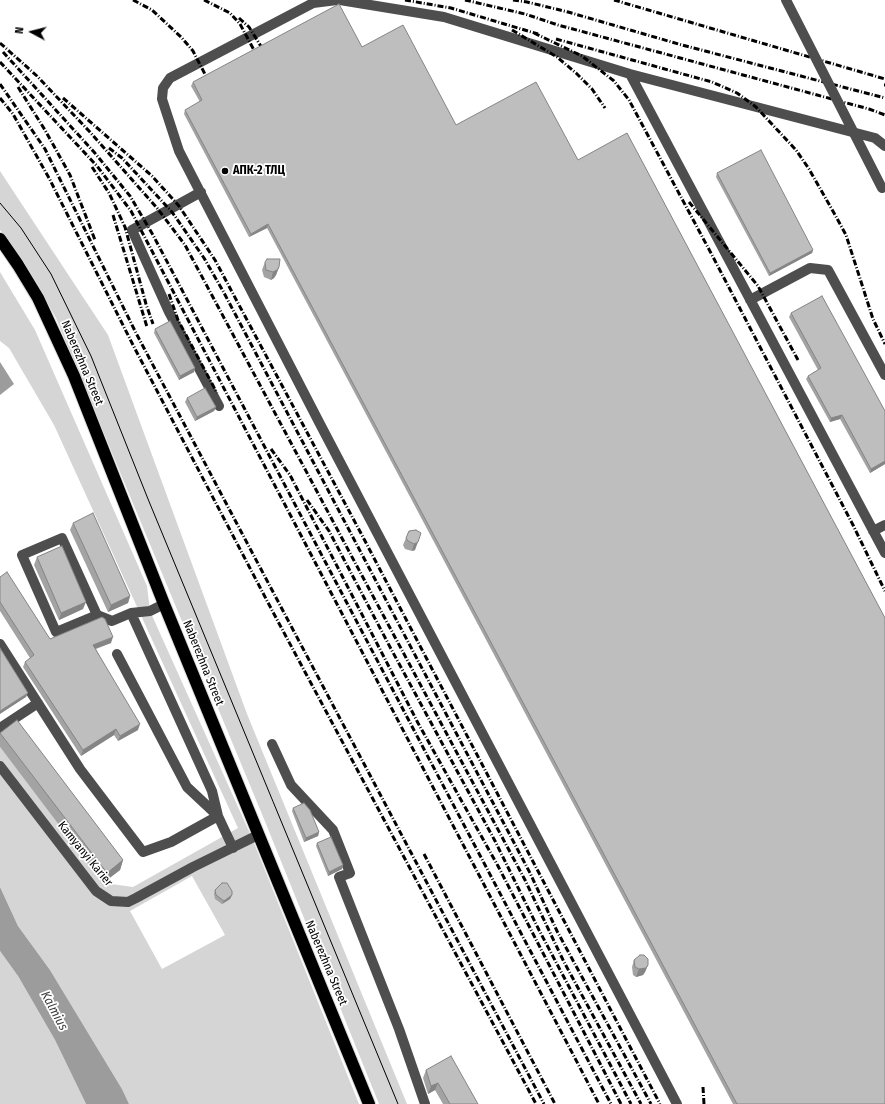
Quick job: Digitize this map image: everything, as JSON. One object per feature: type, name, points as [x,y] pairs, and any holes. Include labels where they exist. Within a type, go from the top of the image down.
[{"type":"highway","name":"Naberezhna Street","points":[[0,239],[29,282],[49,321],[77,384],[164,604],[369,1104]]},
{"type":"street","points":[[337,0],[313,3],[170,78],[163,88],[162,99],[179,151],[320,424],[677,1104]]},
{"type":"street","points":[[340,0],[444,17],[630,74],[875,138],[885,146]]},
{"type":"street","points":[[786,0],[883,192]]},
{"type":"street","points":[[630,74],[885,553]]},
{"type":"street","points":[[201,192],[132,230],[169,312],[219,406]]},
{"type":"street","points":[[750,300],[810,268],[828,270],[885,375]]},
{"type":"street","points":[[873,531],[885,525]]},
{"type":"street","points":[[97,615],[56,632],[22,555],[62,538],[97,615],[112,621],[131,613],[150,611],[164,604]]},
{"type":"street","points":[[131,613],[212,790],[218,816],[233,848]]},
{"type":"street","points":[[0,644],[80,769],[143,852],[171,842],[218,816]]},
{"type":"street","points":[[117,654],[187,787],[218,816]]},
{"type":"street","points":[[0,728],[38,703]]},
{"type":"street","points":[[272,744],[291,785],[333,830],[350,873],[339,877],[399,1029],[425,1104]]},
{"type":"street","name":"Kamyanyi Karier","points":[[0,766],[96,891],[110,901],[128,902],[194,866],[258,835]]},
{"type":"shaded area","points":[[0,171],[108,335],[247,714],[407,1104],[379,1104],[264,819],[56,318],[25,264],[0,230]]},
{"type":"shaded area","points":[[0,272],[35,330],[147,586],[150,611],[252,838],[359,1104],[129,1104],[122,1089],[50,970],[18,926],[0,887],[0,747],[104,883],[133,887],[238,828],[54,425],[9,348],[0,341]],"holes":[[[192,876],[225,935],[162,969],[130,911]]]},
{"type":"shaded area","points":[[0,951],[18,976],[55,1040],[86,1104],[0,1104]]},
{"type":"water","points":[[0,362],[14,384],[0,395]]},
{"type":"water","name":"Kalmius","points":[[0,887],[18,926],[50,970],[122,1089],[129,1104],[86,1104],[55,1040],[18,976],[0,951]]},
{"type":"building","points":[[339,4],[362,47],[403,25],[456,125],[536,82],[578,160],[627,133],[885,618],[885,1104],[737,1104],[268,224],[251,234],[185,110],[202,100],[193,82]]},
{"type":"building","points":[[761,150],[813,250],[770,273],[717,173]]},
{"type":"building","points":[[267,259],[280,259],[277,270],[273,272],[266,270],[265,262]]},
{"type":"building","points":[[822,296],[885,411],[885,461],[871,469],[842,415],[831,418],[808,376],[821,368],[791,313]]},
{"type":"building","points":[[170,321],[195,368],[180,376],[155,329]]},
{"type":"building","points":[[205,388],[216,407],[197,417],[187,398]]},
{"type":"building","points":[[93,513],[130,596],[111,605],[73,523]]},
{"type":"building","points":[[416,530],[421,533],[418,542],[414,544],[406,538],[409,531]]},
{"type":"building","points":[[62,546],[86,602],[61,613],[37,557]]},
{"type":"building","points":[[7,572],[50,639],[102,617],[105,619],[113,637],[93,645],[140,724],[120,736],[116,729],[83,750],[25,662],[34,655],[0,602],[0,577]]},
{"type":"building","points":[[0,648],[28,693],[0,711]]},
{"type":"building","points":[[17,720],[123,860],[107,873],[0,733]]},
{"type":"building","points":[[304,803],[310,810],[319,832],[306,838],[293,808]]},
{"type":"building","points":[[331,837],[343,865],[329,872],[317,843]]},
{"type":"building","points":[[222,883],[227,883],[232,891],[232,895],[224,901],[216,895],[215,890]]},
{"type":"building","points":[[640,955],[644,955],[648,959],[648,965],[646,968],[639,969],[635,967],[634,960]]},
{"type":"building","points":[[451,1056],[478,1104],[450,1104],[438,1083],[431,1086],[426,1070]]},
{"type":"tram line","points":[[0,203],[21,228],[51,274],[91,356],[148,499],[398,1104]]},
{"type":"railway","points":[[133,0],[152,10],[182,38],[193,51],[207,78]]},
{"type":"railway","points":[[204,0],[230,13],[240,24],[255,52]]},
{"type":"railway","points":[[405,0],[451,8],[538,34]]},
{"type":"railway","points":[[465,0],[525,14],[558,25],[869,109],[885,115]]},
{"type":"railway","points":[[513,0],[568,12],[682,45],[885,98]]},
{"type":"railway","points":[[614,0],[885,79]]},
{"type":"railway","points":[[239,18],[249,27],[262,48]]},
{"type":"railway","points":[[512,30],[557,57],[592,89],[605,108]]},
{"type":"railway","points":[[534,33],[582,56],[614,81],[629,100],[853,525],[885,591]]},
{"type":"railway","points":[[556,39],[712,82],[737,93],[756,107],[796,150],[809,169],[846,235],[873,319],[885,344]]},
{"type":"railway","points":[[0,43],[37,76],[89,131],[157,208],[185,245],[525,880],[564,962],[641,1104]]},
{"type":"railway","points":[[3,52],[94,152],[130,196],[153,235],[611,1104]]},
{"type":"railway","points":[[0,62],[97,166],[131,211],[599,1104]]},
{"type":"railway","points":[[0,84],[45,149],[136,333],[544,1104]]},
{"type":"railway","points":[[18,87],[45,130],[70,175],[95,240]]},
{"type":"railway","points":[[0,98],[13,114],[49,178],[133,345],[274,614],[536,1104]]},
{"type":"railway","points":[[63,98],[152,176],[179,206],[215,260],[364,539],[660,1104]]},
{"type":"railway","points":[[109,148],[122,158],[172,212],[204,258],[223,291],[530,873],[557,931],[651,1104]]},
{"type":"railway","points":[[92,167],[109,193],[125,227],[153,324]]},
{"type":"railway","points":[[689,202],[758,286],[798,360]]},
{"type":"railway","points":[[113,215],[147,327]]},
{"type":"railway","points":[[169,294],[178,320],[217,393]]},
{"type":"railway","points":[[271,449],[290,475],[418,723],[498,866],[621,1104]]},
{"type":"railway","points":[[307,500],[329,531],[495,841],[539,930],[631,1104]]},
{"type":"railway","points":[[424,854],[555,1104]]},
{"type":"railway","points":[[703,1087],[704,1104]]},
{"type":"place","name":"АПК-2 ТЛЦ","points":[[225,171]]}]
